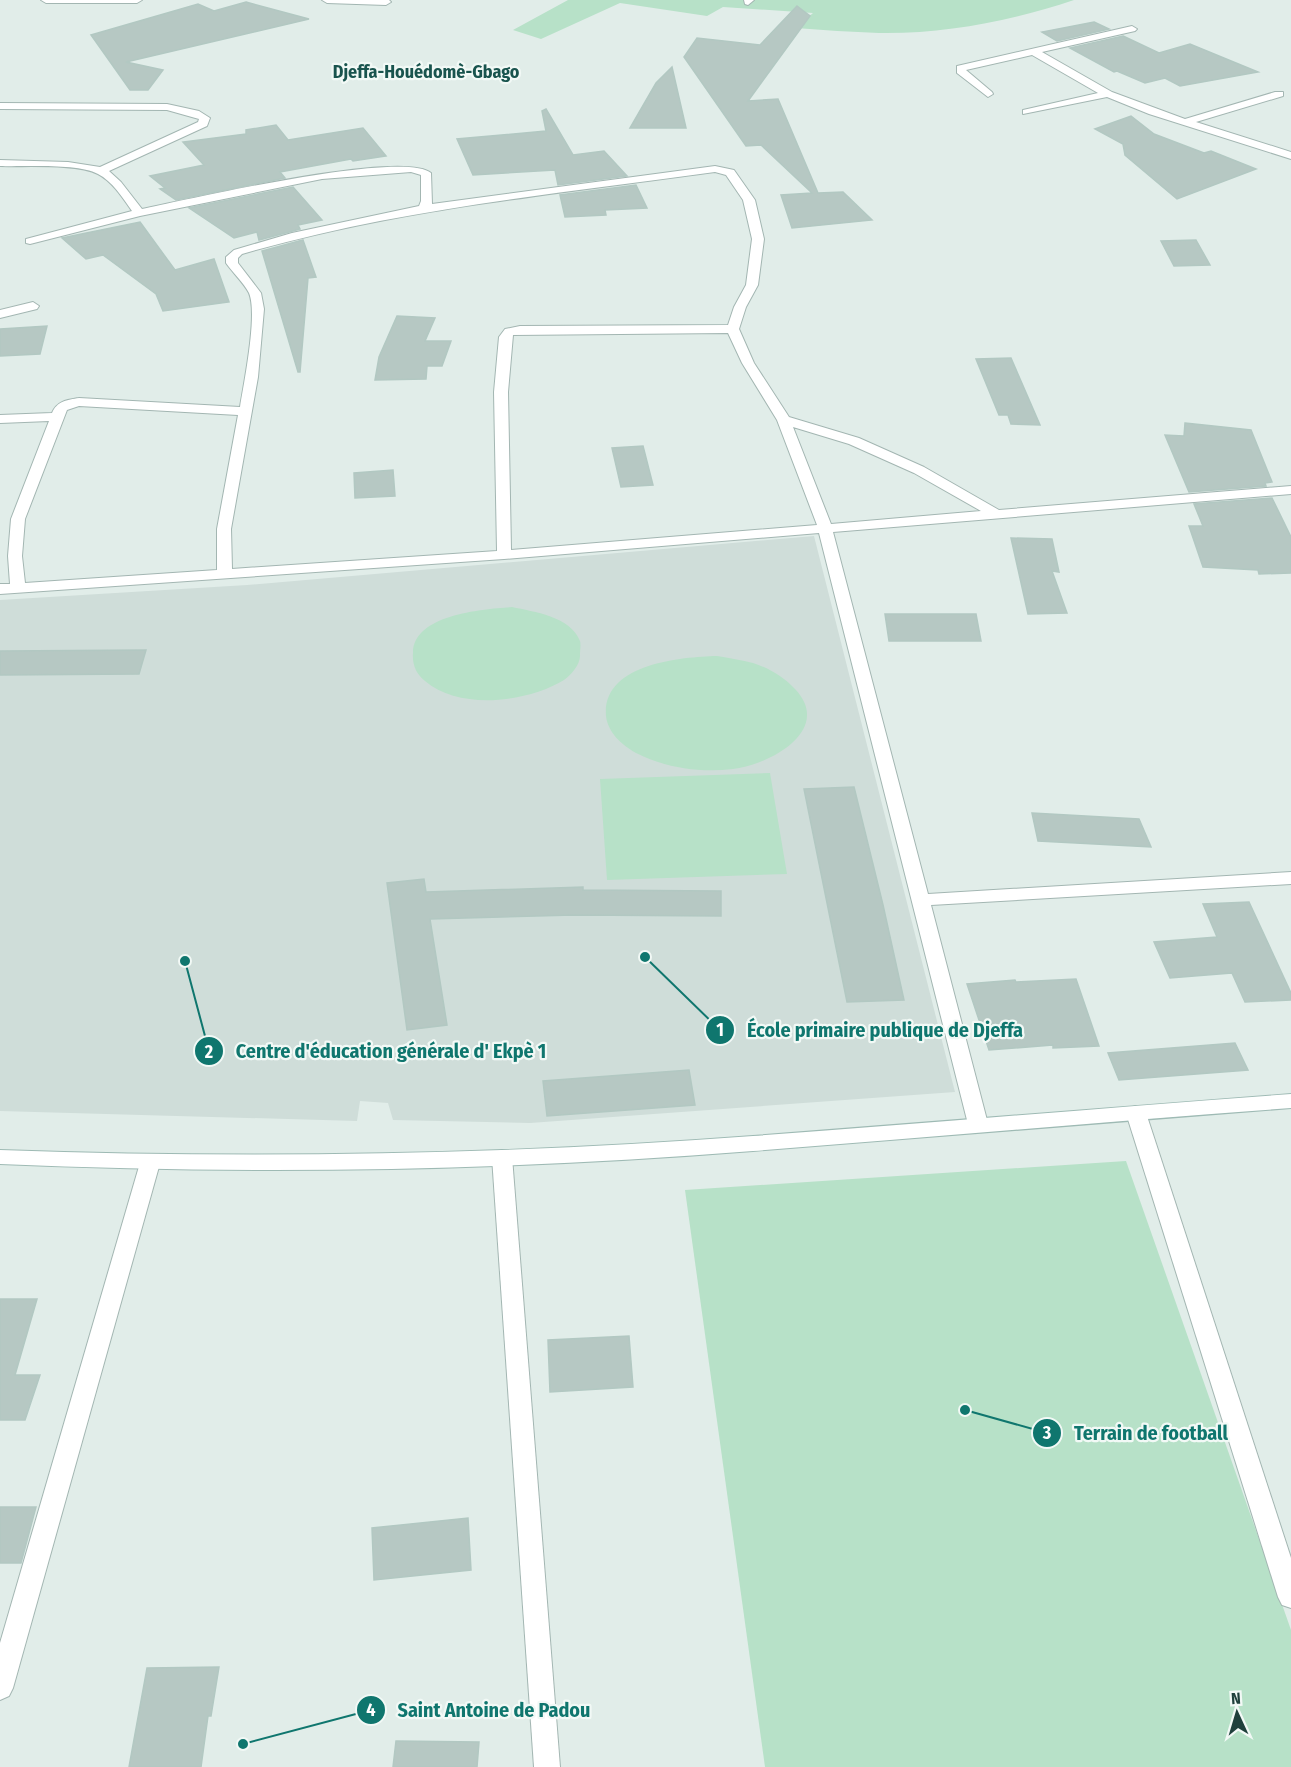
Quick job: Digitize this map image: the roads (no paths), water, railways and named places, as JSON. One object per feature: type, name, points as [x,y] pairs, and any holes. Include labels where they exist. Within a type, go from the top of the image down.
[{"type":"street","points":[[46,0],[136,0]]},
{"type":"street","points":[[327,0],[386,2]]},
{"type":"street","points":[[988,94],[959,70],[1132,29]]},
{"type":"street","points":[[1032,51],[1107,94],[1291,156]]},
{"type":"street","points":[[1027,112],[1107,94]]},
{"type":"street","points":[[1185,122],[1279,94]]},
{"type":"street","points":[[0,106],[167,107],[195,112],[205,118],[203,124],[101,171],[69,166],[0,163]]},
{"type":"street","points":[[30,241],[139,213],[322,176],[411,169],[426,173],[427,201],[424,208]]},
{"type":"street","points":[[225,573],[224,529],[252,377],[258,309],[255,293],[232,263],[232,257],[238,252],[292,236],[424,208],[724,169],[730,172],[749,200],[758,239],[752,285],[737,312],[733,329],[748,363],[784,420],[825,528],[978,1124]]},
{"type":"street","points":[[101,171],[127,197],[139,213]]},
{"type":"street","points":[[0,314],[33,306]]},
{"type":"street","points":[[504,555],[501,392],[505,337],[509,332],[520,330],[733,329]]},
{"type":"street","points":[[18,588],[15,556],[18,519],[61,408],[79,402],[245,411]]},
{"type":"street","points":[[0,419],[58,417]]},
{"type":"street","points":[[784,420],[854,441],[919,470],[996,514]]},
{"type":"street","points":[[0,589],[504,555],[1291,490]]},
{"type":"street","points":[[920,900],[1291,878]]},
{"type":"street","points":[[0,1157],[150,1163],[278,1163],[502,1157],[752,1144],[978,1124],[1291,1101]]},
{"type":"street","points":[[1136,1113],[1291,1597]]},
{"type":"street","points":[[502,1157],[547,1767]]},
{"type":"street","points":[[0,1688],[150,1163]]},
{"type":"place","name":"École primaire publique de Djeffa","points":[[645,957]]},
{"type":"place","name":"Centre d'éducation générale d' Ekpè 1","points":[[185,961]]},
{"type":"place","name":"Terrain de football","points":[[965,1410]]},
{"type":"place","name":"Saint Antoine de Padou","points":[[243,1744]]},
{"type":"district","name":"Djeffa-Houédomè-Gbago","points":[[426,72]]}]
